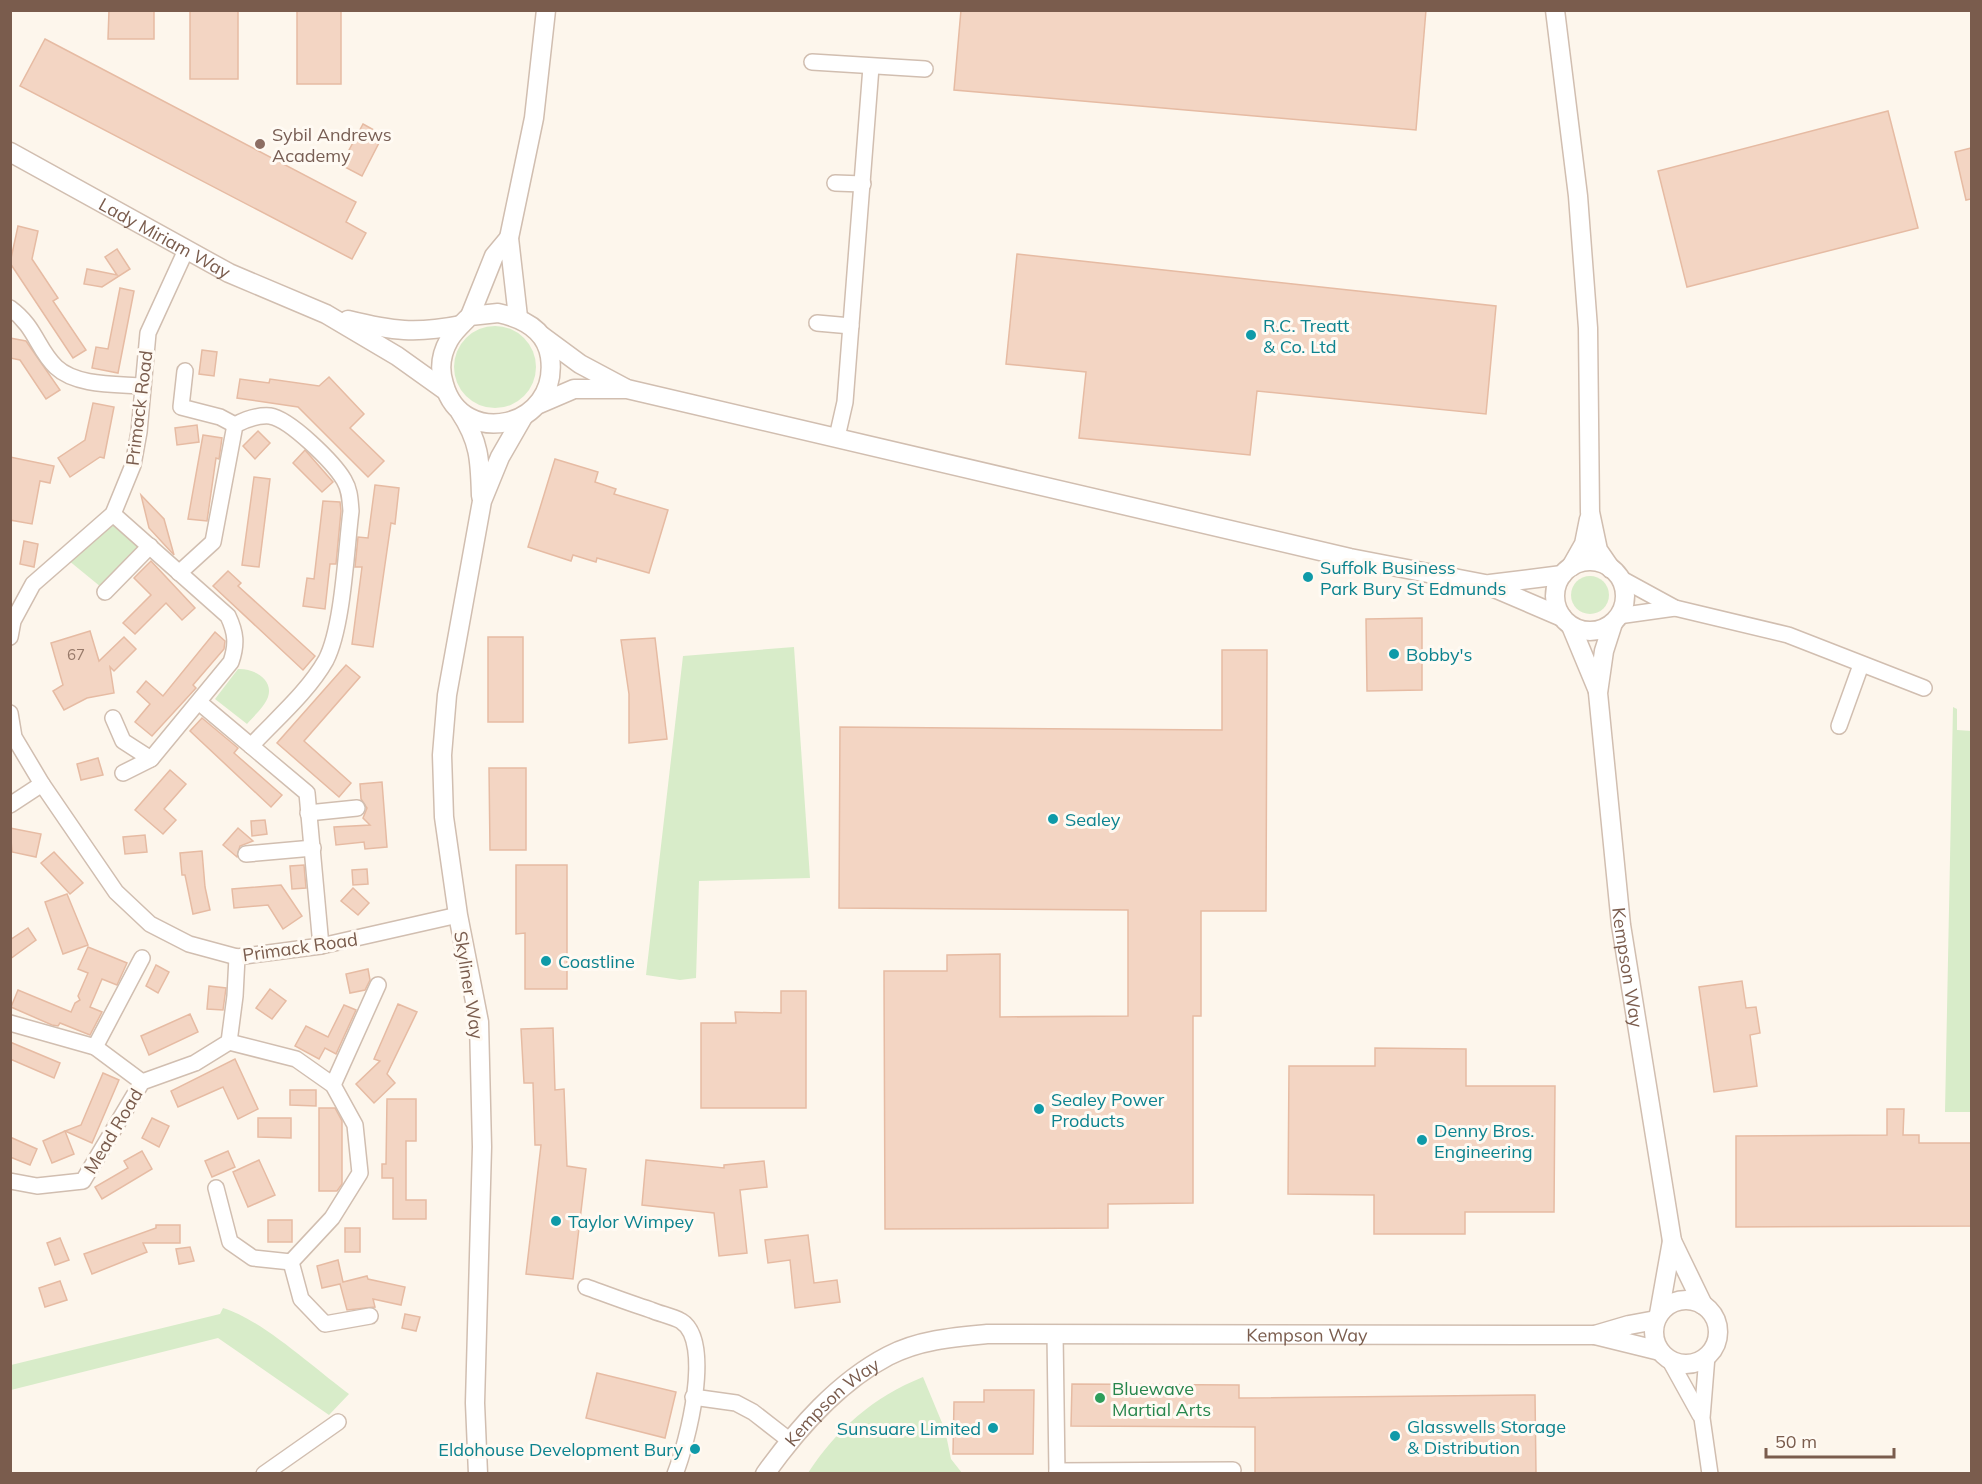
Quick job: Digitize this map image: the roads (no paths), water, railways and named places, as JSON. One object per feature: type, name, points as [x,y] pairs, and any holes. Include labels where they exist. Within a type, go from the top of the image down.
[{"type":"street","points":[[518,317],[509,238],[534,118],[546,10]]},
{"type":"street","points":[[1555,10],[1577,185],[1587,317],[1590,512],[1598,550],[1615,574],[1624,598],[1616,619]]},
{"type":"street","points":[[812,62],[925,69]]},
{"type":"street","points":[[837,437],[845,402],[871,67]]},
{"type":"street","name":"Lady Miriam Way","points":[[10,152],[75,185],[229,273],[326,314],[396,356],[446,391]]},
{"type":"street","points":[[835,183],[862,184]]},
{"type":"street","points":[[509,238],[494,256],[466,320],[449,338],[442,355],[441,373],[446,391],[457,407],[471,418],[488,423],[506,423],[523,417],[539,404],[574,389],[627,389],[1350,558],[1485,584],[1592,631],[1616,619],[1675,608]]},
{"type":"street","name":"Primack Road","points":[[10,637],[12,620],[33,584],[113,514],[131,474],[139,432],[141,386],[148,333],[186,250]]},
{"type":"street","points":[[10,308],[25,318],[56,368],[82,380],[141,386]]},
{"type":"street","points":[[466,320],[498,313],[518,317],[580,364],[627,389]]},
{"type":"street","name":"Lady Miriam Way","points":[[326,314],[405,332],[426,332],[466,320]]},
{"type":"street","points":[[817,323],[851,326]]},
{"type":"street","points":[[539,404],[548,388],[552,370],[549,352],[541,336]]},
{"type":"street","points":[[185,370],[181,407],[220,417],[235,425]]},
{"type":"street","name":"Skyliner Way","points":[[457,407],[473,431],[480,455],[482,501]]},
{"type":"street","points":[[235,425],[252,417],[272,416],[291,426],[343,477],[350,491],[351,511],[336,633],[326,660],[251,746]]},
{"type":"street","name":"Skyliner Way","points":[[478,1473],[475,1403],[482,1147],[478,1022],[458,915],[444,817],[442,755],[447,695],[482,501],[500,457],[523,417]]},
{"type":"street","points":[[179,573],[213,542],[235,425]]},
{"type":"street","points":[[1566,621],[1555,596],[1584,544],[1590,512]]},
{"type":"street","points":[[113,514],[228,616],[235,630],[236,644],[231,662],[200,703],[151,759],[123,773]]},
{"type":"street","points":[[105,592],[150,546]]},
{"type":"street","points":[[1485,584],[1567,571],[1591,562],[1675,608],[1788,634],[1861,665],[1924,688]]},
{"type":"street","name":"Kempson Way","points":[[1616,619],[1604,651],[1598,693],[1621,925],[1651,1128],[1672,1241],[1704,1305]]},
{"type":"street","name":"Kempson Way","points":[[1566,621],[1598,693]]},
{"type":"street","points":[[1839,726],[1861,665]]},
{"type":"street","points":[[200,703],[307,793],[321,946]]},
{"type":"street","name":"Primack Road","points":[[10,713],[14,737],[42,784],[116,892],[150,924],[189,944],[237,957],[321,946],[458,915]]},
{"type":"street","points":[[113,718],[123,741],[151,759]]},
{"type":"street","points":[[10,805],[42,784]]},
{"type":"street","points":[[308,813],[357,808]]},
{"type":"street","points":[[246,854],[313,848]]},
{"type":"street","points":[[237,957],[236,996],[229,1042],[296,1059],[333,1084],[355,1125],[360,1173],[333,1218],[291,1262]]},
{"type":"street","points":[[95,1047],[142,958]]},
{"type":"street","points":[[333,1084],[378,985]]},
{"type":"street","points":[[10,1023],[95,1047],[142,1082]]},
{"type":"street","name":"Mead Road","points":[[10,1181],[37,1186],[83,1181],[142,1082],[195,1063],[229,1042]]},
{"type":"street","points":[[216,1188],[230,1242],[252,1258],[291,1262]]},
{"type":"street","name":"Kempson Way","points":[[1595,1335],[1657,1317],[1672,1241]]},
{"type":"street","points":[[291,1262],[301,1299],[325,1324],[370,1316]]},
{"type":"street","points":[[586,1287],[682,1322],[694,1336],[698,1357],[693,1397],[684,1452],[675,1473]]},
{"type":"street","points":[[1702,1418],[1654,1336],[1657,1317],[1668,1305],[1679,1300],[1692,1300],[1704,1305],[1712,1312],[1718,1332],[1717,1342],[1707,1356],[1702,1418],[1710,1473]]},
{"type":"street","name":"Kempson Way","points":[[765,1473],[789,1440],[833,1395],[888,1355],[938,1339],[987,1334],[1595,1335],[1665,1355]]},
{"type":"street","points":[[1055,1334],[1057,1472],[1233,1470]]},
{"type":"street","points":[[1665,1355],[1688,1364],[1707,1356]]},
{"type":"street","points":[[693,1397],[735,1403],[753,1412],[789,1440]]},
{"type":"street","points":[[264,1473],[339,1422]]},
{"type":"place","name":"Sybil Andrews Academy","points":[[260,144]]},
{"type":"place","name":"R.C. Treatt & Co. Ltd","points":[[1251,335]]},
{"type":"place","name":"Suffolk Business Park Bury St Edmunds","points":[[1308,577]]},
{"type":"place","name":"Bobby's","points":[[1394,654]]},
{"type":"place","name":"Sealey","points":[[1053,819]]},
{"type":"place","name":"Coastline","points":[[546,961]]},
{"type":"place","name":"Sealey Power Products","points":[[1039,1109]]},
{"type":"place","name":"Denny Bros. Engineering","points":[[1422,1140]]},
{"type":"place","name":"Taylor Wimpey","points":[[556,1221]]},
{"type":"place","name":"Bluewave Martial Arts","points":[[1100,1398]]},
{"type":"place","name":"Sunsuare Limited","points":[[993,1428]]},
{"type":"place","name":"Glasswells Storage & Distribution","points":[[1395,1436]]},
{"type":"place","name":"Eldohouse Development Bury","points":[[695,1449]]}]
